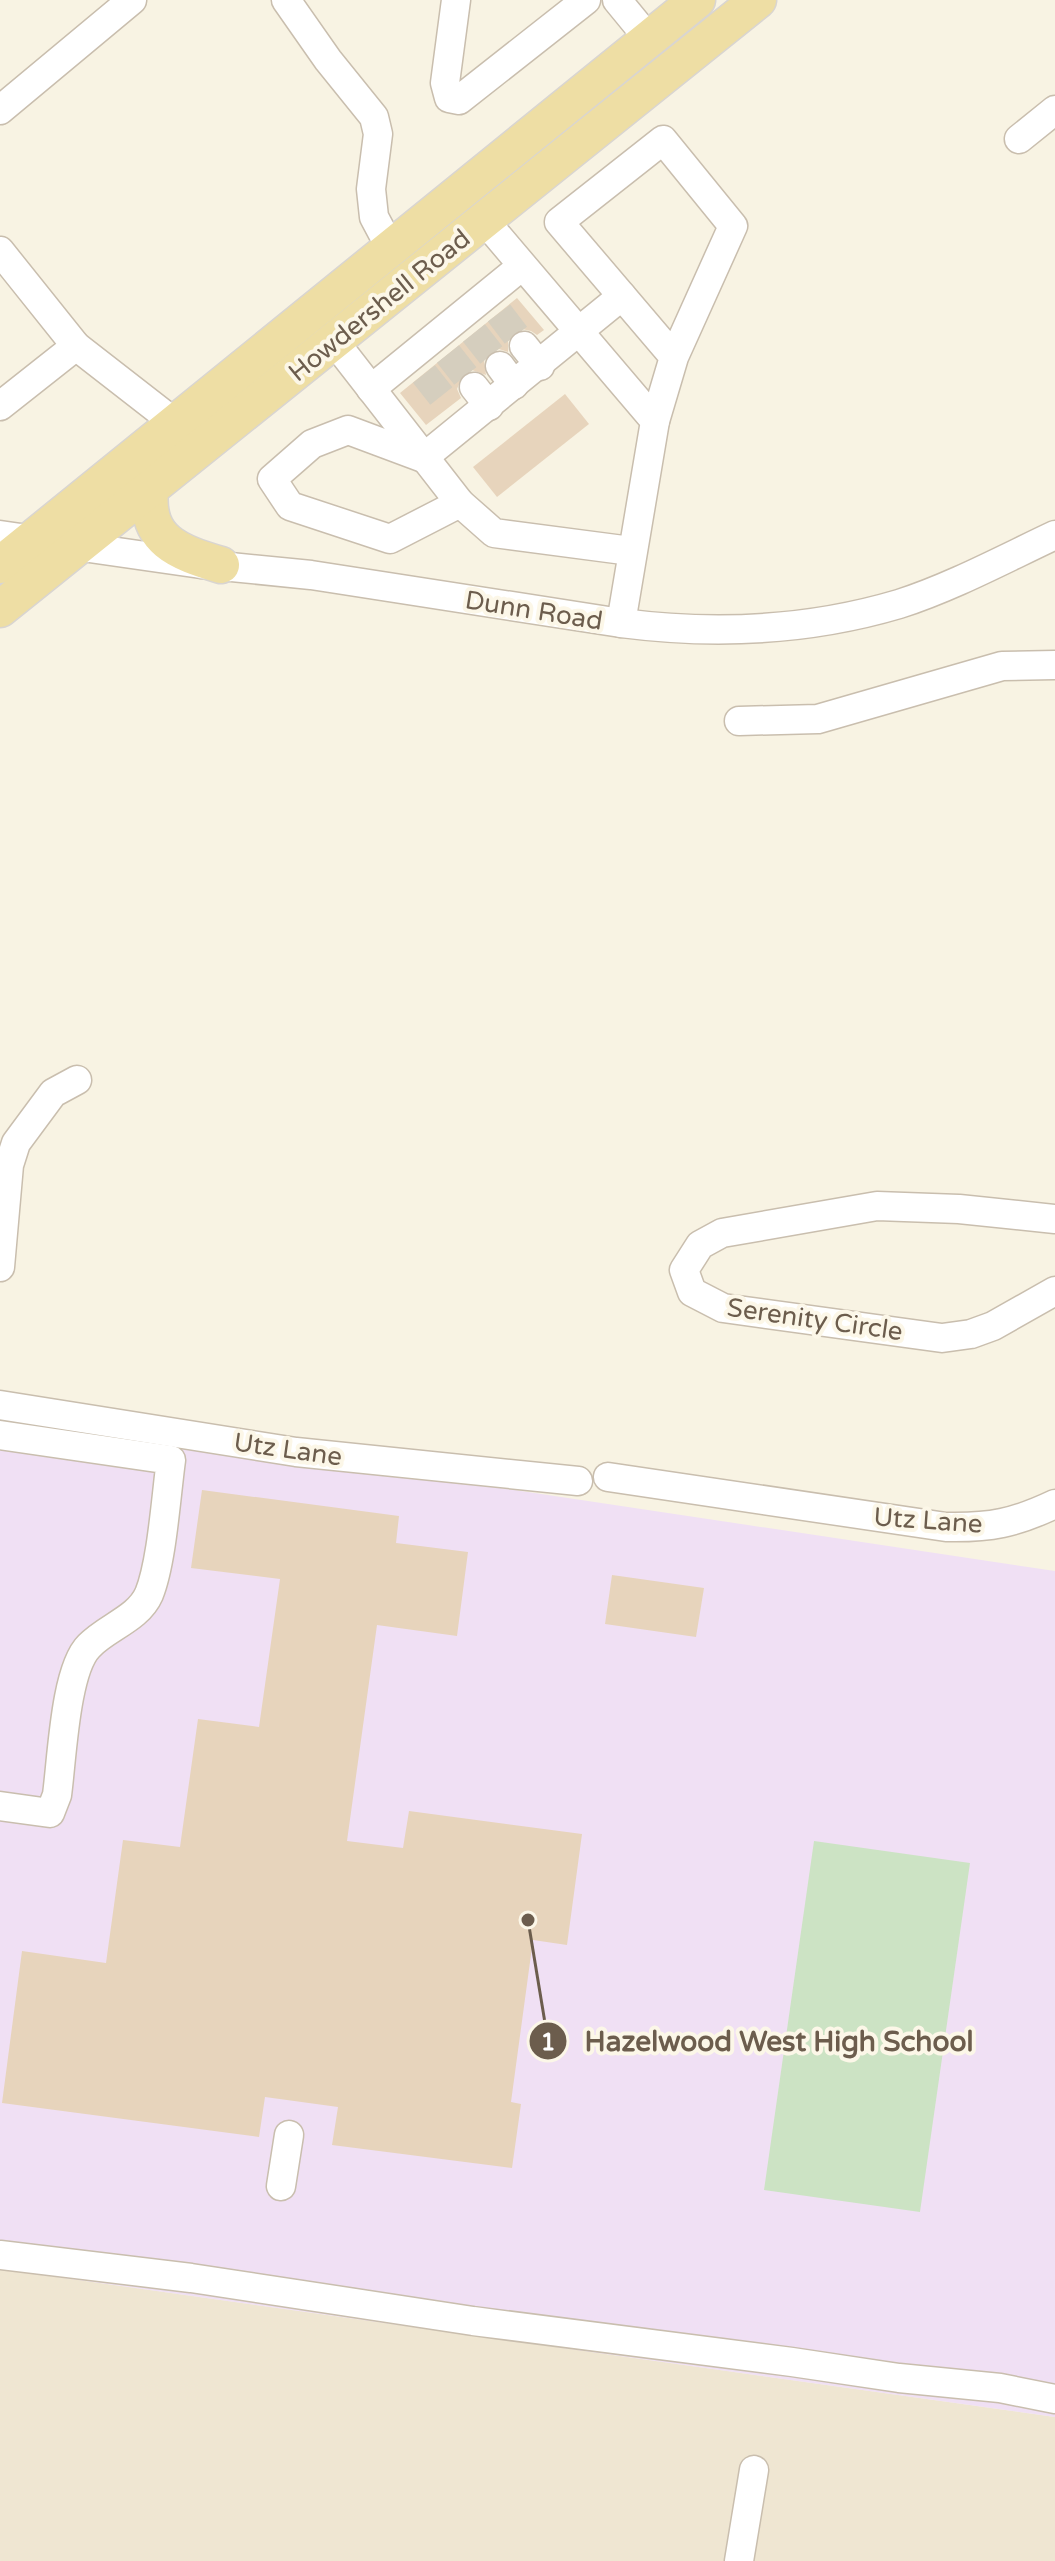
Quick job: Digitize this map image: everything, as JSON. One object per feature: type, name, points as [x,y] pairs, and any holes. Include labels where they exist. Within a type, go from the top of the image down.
[{"type":"main road","name":"Howdershell Road","points":[[0,565],[16,538],[175,423],[697,0]]},
{"type":"main road","name":"Howdershell Road","points":[[0,609],[758,0]]},
{"type":"main road","points":[[150,489],[153,523],[168,544],[184,554],[221,565]]},
{"type":"street","points":[[0,110],[132,0]]},
{"type":"street","points":[[286,0],[328,60],[374,117],[378,134],[372,165],[372,203],[374,217],[391,249]]},
{"type":"street","points":[[456,0],[445,83],[449,98],[459,100],[586,0]]},
{"type":"street","points":[[617,0],[649,39]]},
{"type":"street","points":[[1019,139],[1055,110]]},
{"type":"street","points":[[621,623],[655,421],[674,357],[733,226],[663,140],[559,222],[674,357]]},
{"type":"street","points":[[484,220],[655,421]]},
{"type":"street","points":[[0,251],[76,346],[175,423]]},
{"type":"street","points":[[371,389],[418,365],[442,346],[492,305],[522,266]]},
{"type":"street","points":[[423,458],[457,416],[532,356],[579,334],[622,296]]},
{"type":"street","points":[[334,341],[460,503],[494,533],[631,551]]},
{"type":"street","points":[[0,406],[76,346]]},
{"type":"street","points":[[423,458],[348,430],[312,444],[272,479],[290,506],[390,539],[460,503]]},
{"type":"street","name":"Dunn Road","points":[[16,538],[311,575],[666,629],[721,629],[788,627],[847,617],[901,603],[1055,535]]},
{"type":"street","points":[[739,721],[818,719],[1002,666],[1055,665]]},
{"type":"street","points":[[0,1267],[9,1165],[16,1143],[53,1093],[77,1080]]},
{"type":"street","name":"Serenity Circle","points":[[1055,1219],[959,1209],[877,1206],[722,1233],[700,1245],[684,1270],[692,1292],[723,1308],[942,1338],[971,1334],[993,1326],[1055,1291]]},
{"type":"street","name":"Utz Lane","points":[[0,1405],[296,1452],[578,1481]]},
{"type":"street","points":[[0,1435],[171,1460],[155,1572],[148,1596],[134,1614],[87,1647],[72,1675],[57,1795],[50,1813],[0,1806]]},
{"type":"street","name":"Utz Lane","points":[[608,1477],[946,1527],[985,1528],[1017,1520],[1055,1504]]},
{"type":"street","points":[[281,2186],[289,2135]]},
{"type":"street","points":[[0,2255],[191,2278],[473,2321],[899,2378],[1000,2388],[1055,2399]]},
{"type":"street","points":[[739,2561],[754,2470]]},
{"type":"shaded area","points":[[0,1413],[1055,1571],[1055,2417],[0,2269]]},
{"type":"shaded area","points":[[0,2269],[1055,2417],[1055,2561],[0,2561]]},
{"type":"green space","points":[[814,1841],[970,1863],[920,2212],[764,2190]]},
{"type":"building","points":[[517,298],[544,330],[537,335],[522,329],[513,333],[508,341],[508,352],[499,349],[489,353],[484,360],[486,375],[472,370],[463,374],[457,389],[461,398],[426,425],[400,393]]},
{"type":"building","points":[[565,394],[589,424],[497,497],[473,467]]},
{"type":"building","points":[[202,1490],[399,1516],[396,1543],[468,1552],[457,1636],[377,1625],[347,1841],[403,1848],[409,1811],[582,1834],[567,1945],[533,1940],[511,2102],[521,2104],[512,2168],[332,2145],[338,2107],[265,2097],[259,2137],[2,2103],[22,1951],[106,1963],[123,1840],[180,1847],[198,1719],[259,1727],[280,1579],[191,1568]]},
{"type":"building","points":[[612,1575],[704,1588],[696,1637],[605,1624]]},
{"type":"tunnel","points":[[499,313],[524,346]]},
{"type":"tunnel","points":[[474,333],[500,366]]},
{"type":"tunnel","points":[[448,354],[474,387]]},
{"type":"tunnel","points":[[424,374],[450,407]]},
{"type":"place","name":"Hazelwood West High School","points":[[528,1920]]}]
